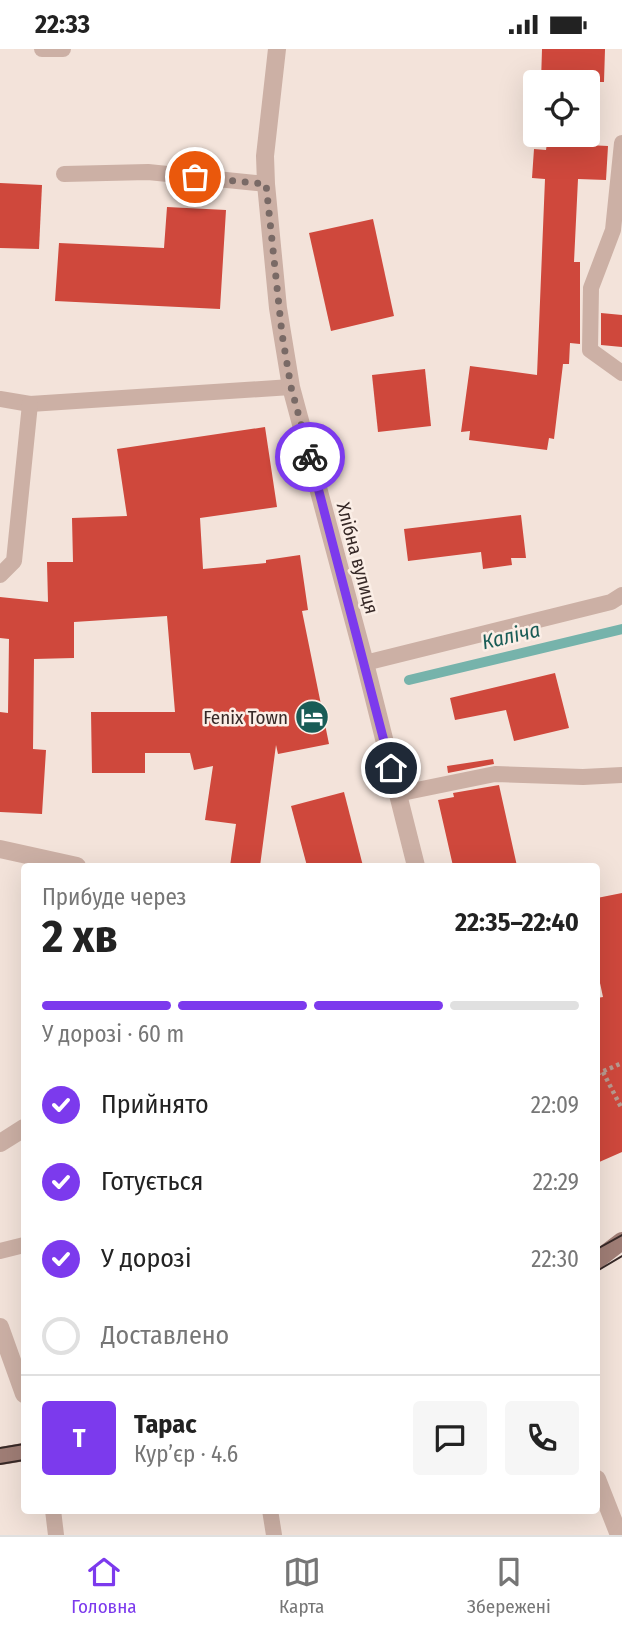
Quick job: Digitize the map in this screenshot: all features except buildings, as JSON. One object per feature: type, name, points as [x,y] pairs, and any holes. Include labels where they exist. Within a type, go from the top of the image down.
[{"type":"main road","points":[[0,1457],[21,1453]]},
{"type":"street","name":"Хлібна вулиця","points":[[277,49],[265,156],[266,184],[278,308],[291,387],[415,863]]},
{"type":"street","points":[[0,849],[63,863]]},
{"type":"street","points":[[0,1143],[21,1130]]},
{"type":"street","points":[[0,1327],[21,1386]]},
{"type":"street","points":[[600,1487],[619,1535]]},
{"type":"lane","points":[[41,49],[62,49]]},
{"type":"lane","points":[[622,143],[613,230],[591,288],[590,350],[622,373]]},
{"type":"lane","points":[[64,174],[148,172],[266,184]]},
{"type":"lane","points":[[0,399],[30,404],[291,387]]},
{"type":"lane","points":[[0,575],[14,561],[30,404]]},
{"type":"lane","points":[[365,663],[611,602],[622,595]]},
{"type":"lane","points":[[397,794],[495,774],[583,777],[622,775]]},
{"type":"lane","points":[[0,1251],[21,1246]]},
{"type":"lane","points":[[53,1514],[56,1535]]},
{"type":"lane","points":[[271,1514],[274,1535]]},
{"type":"path","points":[[622,1063],[600,1073],[622,1109]]},
{"type":"waterway","name":"Каліча","points":[[409,680],[622,629]]},
{"type":"tram line","points":[[600,1247],[622,1235]]},
{"type":"tram line","points":[[600,1269],[622,1256]]},
{"type":"tram line","points":[[0,1448],[21,1444]]},
{"type":"tram line","points":[[0,1464],[21,1460]]},
{"type":"way so far","points":[[195,177],[266,184],[282,334],[291,387],[310,457]]},
{"type":"place","name":"Fenix Town","points":[[312,717]]},
{"type":"route","points":[[310,457],[391,768]]}]
